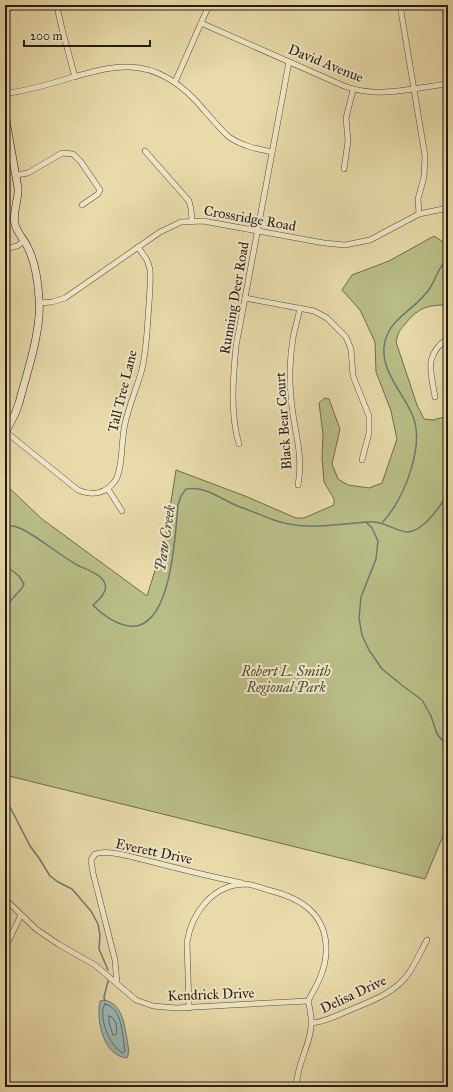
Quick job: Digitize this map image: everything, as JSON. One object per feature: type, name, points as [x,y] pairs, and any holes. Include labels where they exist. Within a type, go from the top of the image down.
[{"type":"street","points":[[175,82],[209,5]]},
{"type":"street","points":[[400,5],[425,162],[424,177],[418,199],[419,214]]},
{"type":"street","points":[[57,7],[75,77]]},
{"type":"street","name":"David Avenue","points":[[201,23],[354,90],[375,93],[448,84]]},
{"type":"street","name":"Running Deer Road","points":[[239,444],[235,430],[234,378],[236,346],[289,62]]},
{"type":"street","points":[[5,94],[108,68],[128,67],[155,72],[175,82],[193,97],[229,136],[240,143],[253,148],[272,152]]},
{"type":"street","points":[[344,169],[348,142],[346,118],[354,90]]},
{"type":"street","points":[[5,115],[18,193],[14,221],[16,229],[24,241],[32,258],[38,286],[39,303],[37,330],[19,403],[5,432],[78,490],[91,493],[101,492],[108,489],[122,511]]},
{"type":"street","points":[[145,151],[188,201],[192,221]]},
{"type":"street","points":[[16,175],[28,173],[62,153],[72,154],[81,162],[100,190],[98,194],[82,205]]},
{"type":"street","name":"Crossridge Road","points":[[39,303],[52,302],[65,298],[168,227],[181,222],[210,222],[335,244],[353,244],[365,242],[377,237],[419,214],[432,210],[448,208]]},
{"type":"street","points":[[5,249],[17,246],[24,241]]},
{"type":"street","name":"Tall Tree Lane","points":[[108,489],[115,481],[119,472],[121,446],[125,424],[142,369],[146,347],[150,269],[147,260],[138,247]]},
{"type":"street","points":[[245,298],[314,310],[333,323],[348,340],[352,354],[354,376],[369,416],[369,433],[362,460]]},
{"type":"street","name":"Black Bear Court","points":[[298,485],[301,463],[290,386],[293,338],[300,308]]},
{"type":"street","points":[[435,397],[430,365],[432,356],[438,346],[448,338]]},
{"type":"street","name":"Everett Drive","points":[[117,983],[115,960],[93,873],[92,860],[94,854],[101,852],[110,853],[245,884]]},
{"type":"street","points":[[189,1008],[187,942],[194,918],[201,906],[223,890],[245,884],[276,891],[297,900],[312,912],[323,930],[326,953],[323,973],[308,1001],[312,1012],[312,1023],[308,1044],[297,1073],[296,1087]]},
{"type":"street","name":"Kendrick Drive","points":[[5,899],[47,937],[86,959],[117,983],[132,997],[144,1004],[169,1008],[189,1008],[308,1001]]},
{"type":"street","points":[[9,940],[21,915]]},
{"type":"street","name":"Delisa Drive","points":[[312,1023],[319,1022],[380,998],[392,990],[409,973],[427,940]]},
{"type":"green space","name":"Robert L. Smith Regional Park","points":[[434,236],[443,242],[448,241],[448,305],[429,306],[415,313],[401,329],[396,342],[417,405],[424,419],[433,420],[448,416],[448,824],[425,879],[5,775],[5,484],[42,519],[147,596],[165,539],[176,470],[245,496],[296,518],[304,518],[334,505],[334,499],[324,482],[322,458],[323,434],[319,403],[325,398],[329,399],[340,429],[332,464],[338,479],[348,485],[369,488],[382,483],[397,439],[391,411],[376,372],[375,342],[360,310],[342,290],[352,275],[389,261]]},
{"type":"water","points":[[448,866],[448,896],[444,881]]},
{"type":"water","points":[[104,1000],[115,1006],[122,1015],[128,1047],[127,1058],[119,1056],[112,1051],[103,1036],[100,1027],[99,1009],[100,1001]]},
{"type":"waterway","points":[[382,523],[390,513],[405,486],[414,456],[416,441],[416,427],[412,414],[386,365],[384,356],[386,337],[396,321],[424,296],[448,257]]},
{"type":"waterway","name":"Paw Creek","points":[[5,527],[14,526],[22,529],[77,565],[100,577],[106,587],[102,596],[93,605],[107,617],[120,624],[140,625],[152,616],[161,601],[168,581],[175,538],[178,505],[181,496],[186,489],[193,488],[207,491],[240,507],[274,520],[294,525],[325,526],[372,522],[406,532],[418,529],[424,524],[448,494]]},
{"type":"waterway","points":[[366,522],[372,528],[378,541],[376,559],[361,597],[359,618],[362,635],[369,650],[382,669],[422,700],[431,716],[437,734],[448,747]]},
{"type":"waterway","name":"Paw Creek","points":[[5,565],[19,576],[24,584],[5,607]]},
{"type":"waterway","points":[[448,797],[445,813],[445,836],[448,860]]},
{"type":"waterway","points":[[5,803],[10,807],[30,846],[50,876],[72,889],[91,911],[98,924],[100,935],[99,949],[108,970]]},
{"type":"waterway","points":[[105,1001],[104,997],[108,981]]}]
